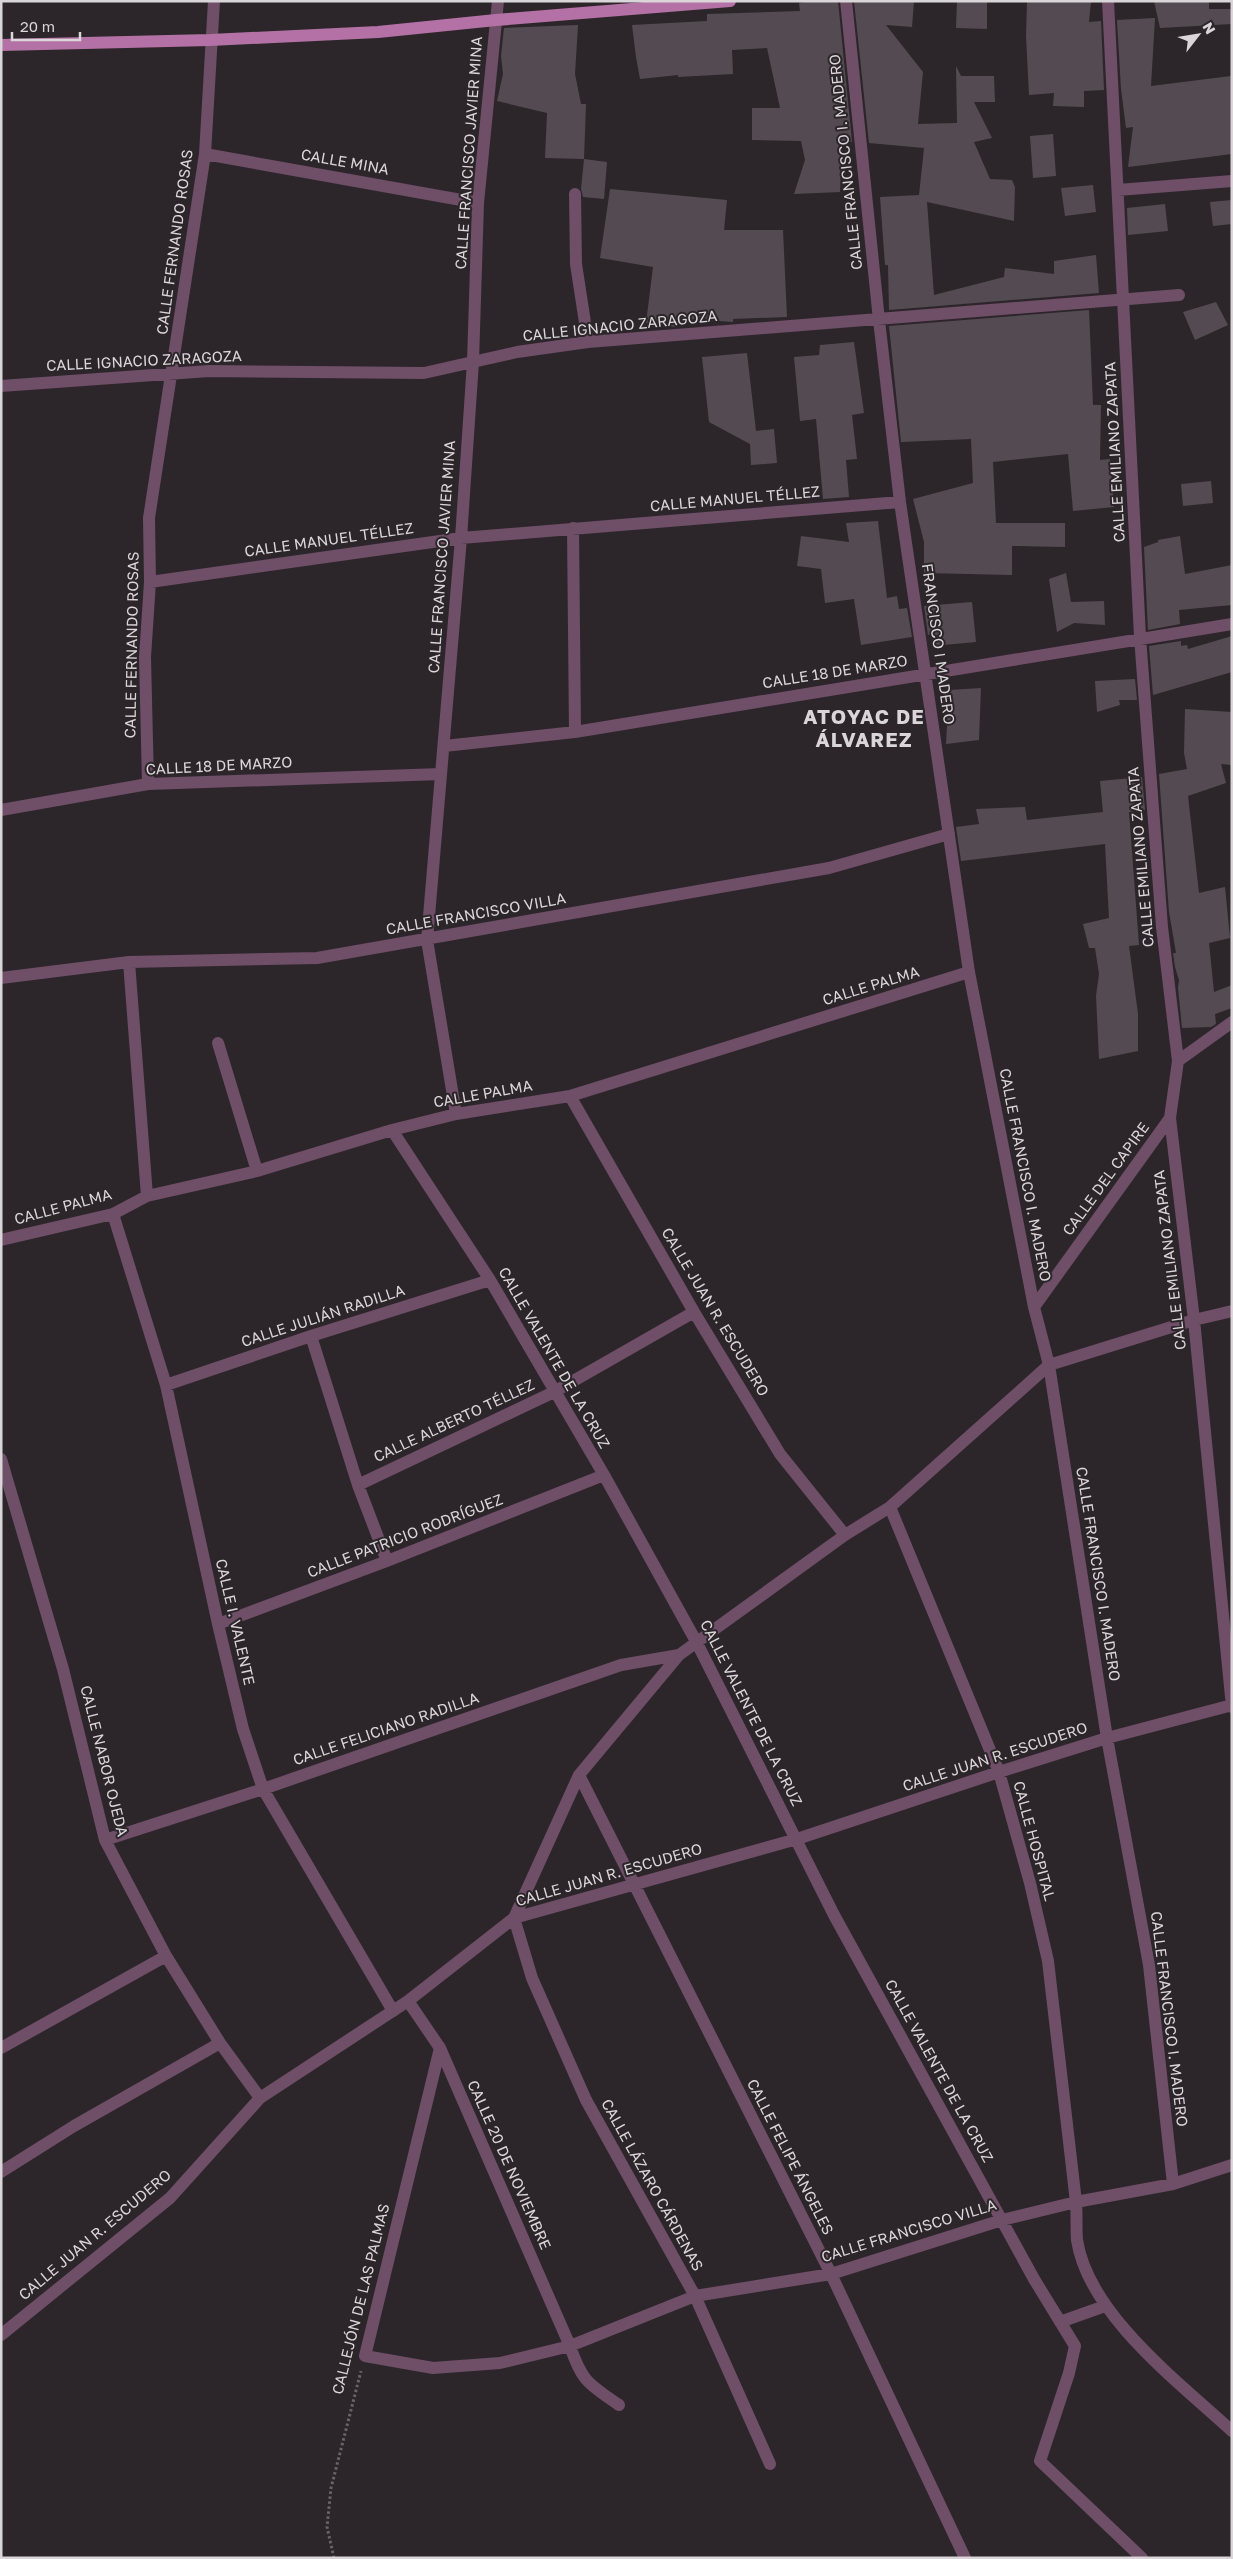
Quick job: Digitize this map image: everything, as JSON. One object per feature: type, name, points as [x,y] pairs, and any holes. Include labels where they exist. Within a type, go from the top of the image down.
[{"type":"main road","points":[[1,45],[210,40],[378,32],[496,20],[730,1]]},
{"type":"street","name":"CALLE FERNANDO ROSAS","points":[[148,784],[146,657],[150,582],[149,518],[173,375],[205,154],[210,40],[214,1]]},
{"type":"street","name":"CALLE FRANCISCO JAVIER MINA","points":[[456,1114],[427,940],[461,538],[473,362],[478,203],[498,1]]},
{"type":"street","name":"CALLE FRANCISCO I. MADERO","points":[[846,1],[879,320]]},
{"type":"street","name":"CALLE EMILIANO ZAPATA","points":[[1108,1],[1140,637],[1162,927],[1178,1061],[1170,1118],[1194,1320],[1232,1705]]},
{"type":"street","name":"CALLE MINA","points":[[205,154],[478,203]]},
{"type":"street","points":[[1118,190],[1232,181]]},
{"type":"street","points":[[575,194],[576,264],[588,342]]},
{"type":"street","name":"CALLE IGNACIO ZARAGOZA","points":[[1,386],[209,371],[424,373],[517,352],[588,342],[1180,295]]},
{"type":"street","name":"FRANCISCO I MADERO","points":[[879,320],[900,502],[969,972]]},
{"type":"street","name":"CALLE MANUEL TÉLLEZ","points":[[150,582],[461,538],[900,502]]},
{"type":"street","points":[[573,528],[575,732]]},
{"type":"street","name":"CALLE 18 DE MARZO","points":[[444,746],[575,732],[1140,637],[1232,624]]},
{"type":"street","name":"CALLE 18 DE MARZO","points":[[1,810],[148,784],[441,774]]},
{"type":"street","name":"CALLE FRANCISCO VILLA","points":[[1,978],[129,962],[317,958],[828,868],[950,834]]},
{"type":"street","points":[[129,962],[148,1196]]},
{"type":"street","name":"CALLE FRANCISCO I. MADERO","points":[[969,972],[1034,1307],[1049,1364],[1107,1738],[1149,1965],[1173,2184]]},
{"type":"street","name":"CALLE PALMA","points":[[1,1240],[113,1214],[148,1196],[256,1172],[392,1130],[456,1114],[570,1096],[969,972]]},
{"type":"street","points":[[1178,1061],[1232,1022]]},
{"type":"street","points":[[218,1043],[256,1172]]},
{"type":"street","name":"CALLE JUAN R. ESCUDERO","points":[[570,1096],[694,1312],[780,1454],[845,1535]]},
{"type":"street","name":"CALLE DEL CAPIRE","points":[[1034,1307],[1170,1118]]},
{"type":"street","name":"CALLE VALENTE DE LA CRUZ","points":[[392,1130],[490,1280],[604,1475],[697,1642],[834,1915],[1002,2220],[1075,2346],[1069,2373],[1040,2461],[1142,2558]]},
{"type":"street","name":"CALLE I. VALENTE","points":[[113,1214],[166,1385],[243,1729],[263,1789],[394,2011]]},
{"type":"street","name":"CALLE JULIÁN RADILLA","points":[[166,1385],[312,1336],[490,1280]]},
{"type":"street","points":[[514,1918],[579,1775],[679,1656],[845,1535],[890,1507],[1049,1364],[1194,1320],[1232,1311]]},
{"type":"street","name":"CALLE ALBERTO TÉLLEZ","points":[[358,1485],[554,1392],[694,1312]]},
{"type":"street","points":[[312,1336],[358,1485],[387,1562]]},
{"type":"street","name":"CALLE NABOR OJEDA","points":[[1,1459],[63,1668],[105,1840],[166,1956],[220,2043],[260,2098]]},
{"type":"street","name":"CALLE PATRICIO RODRÍGUEZ","points":[[218,1624],[387,1562],[604,1475]]},
{"type":"street","name":"CALLE HOSPITAL","points":[[890,1507],[999,1772],[1030,1883],[1048,1961],[1076,2202],[1077,2240],[1084,2266],[1105,2306],[1145,2351],[1232,2431]]},
{"type":"street","name":"CALLE FELICIANO RADILLA","points":[[105,1840],[263,1789],[621,1665],[679,1656]]},
{"type":"street","name":"CALLE JUAN R. ESCUDERO","points":[[2,2332],[170,2198],[260,2098],[394,2011],[514,1918],[797,1838],[1107,1738],[1232,1705]]},
{"type":"street","name":"CALLE FELIPE ÁNGELES","points":[[579,1775],[633,1885],[832,2274],[965,2558]]},
{"type":"street","name":"CALLE LÁZARO CÁRDENAS","points":[[514,1918],[532,1978],[586,2100],[695,2296],[770,2464]]},
{"type":"street","points":[[1,2048],[166,1956]]},
{"type":"street","name":"CALLE 20 DE NOVIEMBRE","points":[[408,2001],[440,2048],[570,2346],[579,2372],[592,2386],[619,2405]]},
{"type":"street","points":[[1,2172],[74,2126],[220,2043]]},
{"type":"street","name":"CALLEJÓN DE LAS PALMAS","points":[[364,2356],[440,2048]]},
{"type":"street","name":"CALLE FRANCISCO VILLA","points":[[364,2356],[433,2368],[500,2363],[570,2346],[695,2296],[832,2274],[1002,2220],[1076,2202],[1173,2184],[1232,2165]]},
{"type":"street","points":[[1060,2322],[1105,2306]]},
{"type":"path","name":"CALLEJÓN DE LAS PALMAS","points":[[334,2558],[327,2527],[331,2488],[364,2356]]},
{"type":"building","points":[[838,1],[852,142],[842,141],[840,192],[794,194],[805,160],[801,141],[752,140],[752,108],[780,108],[767,48],[732,50],[733,74],[678,77],[678,75],[640,79],[632,25],[707,21],[707,14],[800,11],[799,3]]},
{"type":"building","points":[[854,1],[914,1],[912,27],[886,25],[923,72],[918,124],[957,123],[956,66],[961,76],[994,76],[995,102],[974,102],[992,138],[974,142],[990,179],[1012,180],[1015,187],[1014,221],[927,202],[934,295],[1004,277],[1005,268],[1054,274],[1054,261],[1096,255],[1099,293],[889,310],[888,265],[885,265],[880,197],[919,195],[924,148],[869,143]]},
{"type":"building","points":[[957,1],[987,1],[987,29],[956,28]]},
{"type":"building","points":[[1027,1],[1091,1],[1089,22],[1101,21],[1104,90],[1084,91],[1084,107],[1053,106],[1054,93],[1029,95],[1026,36]]},
{"type":"building","points":[[1154,1],[1209,1],[1209,9],[1232,9],[1232,24],[1160,28]]},
{"type":"building","points":[[1155,18],[1151,86],[1231,76],[1232,154],[1128,167],[1133,127],[1126,128],[1121,89],[1117,20]]},
{"type":"building","points":[[578,25],[575,74],[581,104],[586,104],[584,159],[545,158],[547,113],[497,101],[503,74],[501,56],[504,28]]},
{"type":"building","points":[[1053,134],[1056,176],[1033,178],[1030,136]]},
{"type":"building","points":[[584,159],[607,162],[604,199],[583,197],[581,189]]},
{"type":"building","points":[[1093,185],[1096,212],[1065,216],[1061,188]]},
{"type":"building","points":[[610,189],[727,200],[724,230],[783,230],[787,317],[733,319],[733,322],[677,318],[676,327],[646,323],[653,267],[600,258]]},
{"type":"building","points":[[1232,200],[1232,224],[1213,226],[1210,202]]},
{"type":"building","points":[[1165,204],[1168,231],[1128,235],[1127,208]]},
{"type":"building","points":[[1216,302],[1228,325],[1195,340],[1183,312]]},
{"type":"building","points":[[1089,310],[1093,405],[1101,405],[1100,460],[1110,459],[1114,507],[1073,511],[1068,454],[993,462],[996,523],[1065,523],[1065,547],[1012,546],[1012,575],[924,573],[924,542],[913,499],[973,483],[971,439],[901,442],[889,326]]},
{"type":"building","points":[[854,342],[864,413],[852,415],[857,459],[846,460],[849,497],[823,499],[816,419],[800,421],[794,357],[819,355],[820,345]]},
{"type":"building","points":[[747,353],[756,431],[774,429],[777,463],[751,465],[750,444],[709,422],[702,357]]},
{"type":"building","points":[[1211,481],[1213,503],[1183,506],[1181,484]]},
{"type":"building","points":[[878,521],[887,598],[897,596],[899,609],[907,608],[912,637],[861,645],[854,599],[825,603],[821,569],[797,566],[801,536],[849,542],[846,523]]},
{"type":"building","points":[[1180,536],[1185,574],[1232,565],[1232,605],[1179,610],[1180,624],[1148,630],[1144,547],[1158,542],[1158,540]]},
{"type":"building","points":[[1066,573],[1071,602],[1104,601],[1105,625],[1074,623],[1057,632],[1049,579]]},
{"type":"building","points":[[972,602],[976,642],[933,646],[932,634],[928,635],[924,606]]},
{"type":"building","points":[[1232,636],[1232,672],[1153,695],[1149,646],[1181,641],[1181,646],[1187,645],[1188,649]]},
{"type":"building","points":[[1135,679],[1137,700],[1119,700],[1120,705],[1097,712],[1095,681]]},
{"type":"building","points":[[981,688],[979,740],[946,744],[949,690]]},
{"type":"building","points":[[1185,709],[1232,712],[1232,765],[1221,764],[1226,783],[1188,796],[1199,893],[1225,887],[1230,938],[1209,943],[1214,992],[1232,985],[1232,1008],[1215,1014],[1216,1024],[1211,1027],[1182,1028],[1179,980],[1173,953],[1176,953],[1169,912],[1159,774],[1187,769],[1184,753]]},
{"type":"building","points":[[1142,777],[1145,810],[1129,812],[1139,945],[1129,946],[1138,1014],[1138,1051],[1099,1059],[1096,996],[1099,974],[1095,948],[1089,948],[1083,924],[1109,918],[1105,844],[961,861],[956,827],[979,824],[976,809],[1025,807],[1027,820],[1103,812],[1100,781]]},
{"type":"district","name":"ATOYAC DE ÁLVAREZ","points":[[864,728]]}]
